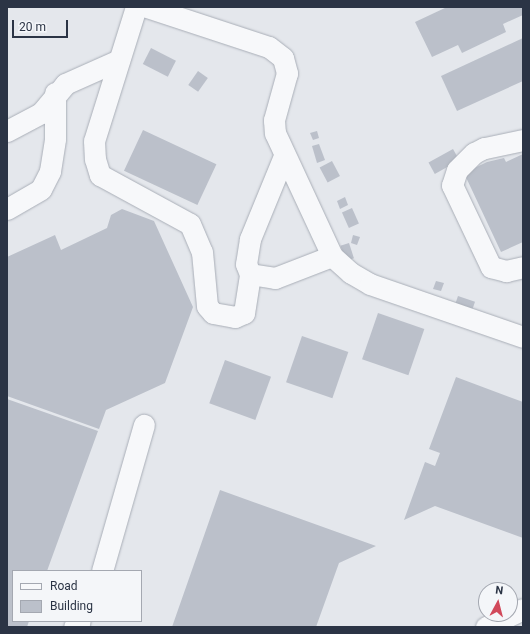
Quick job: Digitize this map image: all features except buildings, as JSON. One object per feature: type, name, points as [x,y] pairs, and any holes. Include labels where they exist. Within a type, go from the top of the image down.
[{"type":"street","points":[[136,7],[94,141],[95,159],[100,175],[190,224],[197,236],[202,252],[207,306],[213,313],[235,317],[244,313],[250,274],[246,264],[250,239],[284,156]]},
{"type":"street","points":[[147,7],[270,47],[283,58],[287,73],[274,120],[284,156],[332,256],[351,273],[370,284],[523,337]]},
{"type":"street","points":[[7,131],[41,113],[55,93],[65,84],[119,60]]},
{"type":"street","points":[[7,209],[41,189],[50,171],[55,138],[55,93]]},
{"type":"street","points":[[523,140],[484,148],[474,153],[457,170],[452,185],[491,266],[506,272],[523,267]]},
{"type":"street","points":[[250,274],[275,278],[332,256]]},
{"type":"street","points":[[102,570],[144,425]]},
{"type":"street","points":[[486,627],[523,609]]}]
